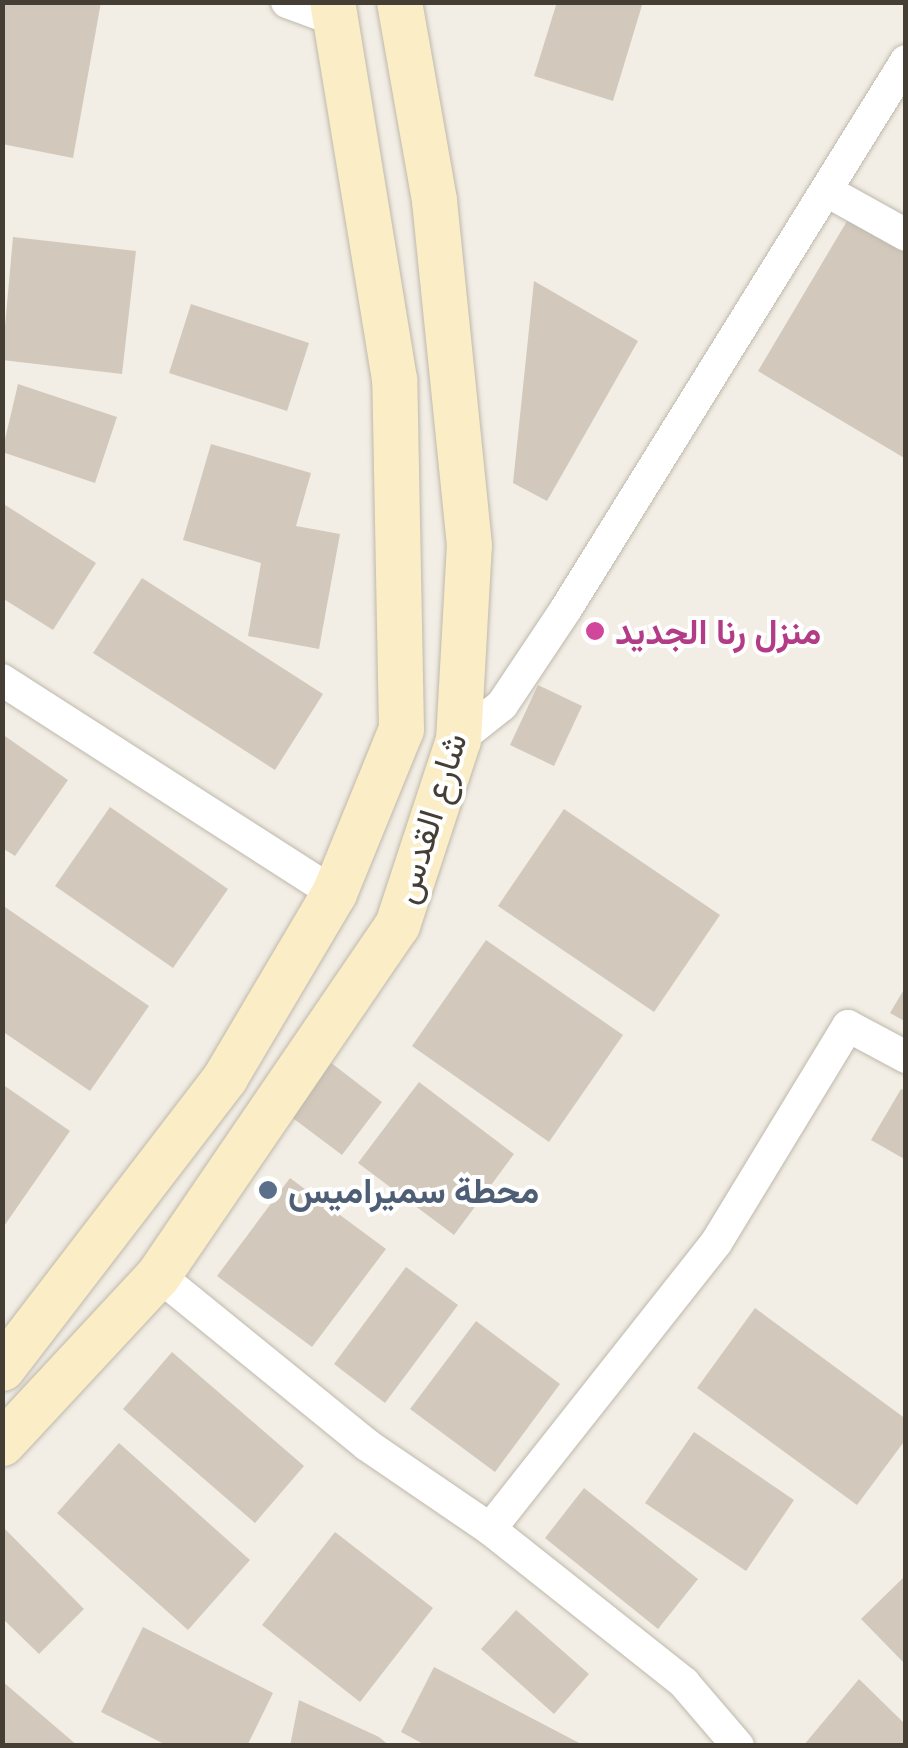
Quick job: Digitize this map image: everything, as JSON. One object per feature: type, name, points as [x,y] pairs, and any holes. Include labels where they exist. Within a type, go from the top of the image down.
[{"type":"main road","name":"شارع القدس","points":[[2,1443],[158,1275],[397,924],[458,740],[468,546],[434,200],[398,2]]},
{"type":"main road","name":"شارع القدس","points":[[2,1368],[225,1077],[334,893],[401,728],[403,550],[394,380],[334,12]]},
{"type":"street","points":[[287,2],[334,12]]},
{"type":"street","points":[[458,740],[502,704],[534,657],[906,61]]},
{"type":"street","points":[[828,191],[906,235]]},
{"type":"street","points":[[2,680],[334,893]]},
{"type":"street","points":[[490,1530],[716,1243],[848,1026],[906,1056]]},
{"type":"street","points":[[158,1275],[366,1445],[490,1530],[684,1683],[738,1746]]},
{"type":"building","points":[[2,2],[101,2],[73,158],[2,144]]},
{"type":"building","points":[[557,2],[643,2],[613,101],[534,76]]},
{"type":"building","points":[[850,216],[906,250],[906,459],[758,371]]},
{"type":"building","points":[[13,237],[136,251],[122,374],[2,360]]},
{"type":"building","points":[[534,281],[638,341],[547,501],[513,483]]},
{"type":"building","points":[[191,304],[309,343],[287,411],[169,373]]},
{"type":"building","points":[[18,384],[117,417],[95,483],[2,452]]},
{"type":"building","points":[[211,444],[311,473],[296,526],[340,534],[319,649],[248,636],[261,563],[183,540]]},
{"type":"building","points":[[2,503],[96,563],[53,630],[2,598]]},
{"type":"building","points":[[142,578],[323,694],[275,770],[93,653]]},
{"type":"building","points":[[538,685],[582,706],[554,766],[510,745]]},
{"type":"building","points":[[2,734],[68,780],[15,856],[2,848]]},
{"type":"building","points":[[110,807],[228,889],[173,968],[55,886]]},
{"type":"building","points":[[564,809],[720,915],[654,1012],[498,906]]},
{"type":"building","points":[[2,905],[149,1006],[90,1091],[2,1031]]},
{"type":"building","points":[[486,940],[623,1035],[549,1142],[412,1046]]},
{"type":"building","points":[[906,986],[906,1022],[890,1013]]},
{"type":"building","points":[[330,1062],[382,1102],[342,1155],[290,1116]]},
{"type":"building","points":[[419,1082],[514,1154],[454,1235],[358,1163]]},
{"type":"building","points":[[2,1084],[70,1131],[2,1229]]},
{"type":"building","points":[[901,1089],[906,1091],[906,1160],[871,1140]]},
{"type":"building","points":[[290,1178],[386,1249],[312,1347],[217,1276]]},
{"type":"building","points":[[406,1267],[458,1305],[385,1403],[334,1364]]},
{"type":"building","points":[[755,1308],[906,1419],[906,1439],[857,1505],[697,1388]]},
{"type":"building","points":[[476,1321],[560,1384],[495,1472],[410,1409]]},
{"type":"building","points":[[172,1352],[304,1466],[255,1523],[123,1409]]},
{"type":"building","points":[[694,1432],[794,1500],[746,1571],[645,1503]]},
{"type":"building","points":[[119,1443],[250,1560],[188,1630],[57,1513]]},
{"type":"building","points":[[584,1488],[698,1579],[658,1629],[545,1538]]},
{"type":"building","points":[[4,1528],[84,1609],[39,1654],[2,1618]]},
{"type":"building","points":[[335,1532],[433,1608],[360,1702],[262,1625]]},
{"type":"building","points":[[906,1575],[906,1665],[861,1619]]},
{"type":"building","points":[[516,1610],[589,1674],[554,1714],[481,1649]]},
{"type":"building","points":[[143,1627],[273,1693],[247,1746],[168,1746],[101,1712]]},
{"type":"building","points":[[434,1667],[585,1746],[427,1746],[401,1732]]},
{"type":"building","points":[[859,1679],[906,1725],[906,1746],[803,1746]]},
{"type":"building","points":[[2,1681],[78,1746],[2,1746]]},
{"type":"building","points":[[299,1700],[379,1737],[390,1746],[290,1746]]},
{"type":"place","name":"منزل رنا الجديد","points":[[595,631]]},
{"type":"place","name":"محطة سميراميس","points":[[268,1190]]}]
